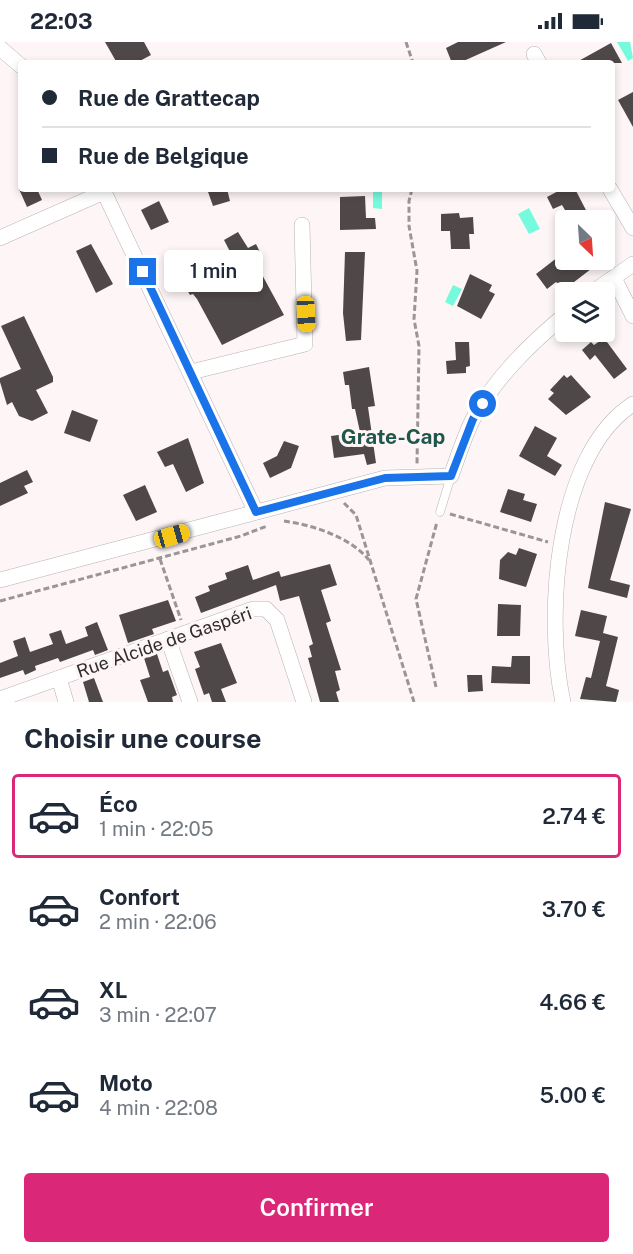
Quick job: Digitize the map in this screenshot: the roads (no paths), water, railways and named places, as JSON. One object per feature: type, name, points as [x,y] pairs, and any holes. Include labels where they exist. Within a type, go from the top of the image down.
[{"type":"street","points":[[0,48],[18,63]]},
{"type":"street","points":[[0,238],[100,192]]},
{"type":"street","points":[[105,192],[256,512]]},
{"type":"street","points":[[612,192],[633,228]]},
{"type":"street","points":[[191,372],[305,344],[307,336],[302,225]]},
{"type":"street","points":[[608,282],[633,264]]},
{"type":"street","points":[[614,278],[633,316]]},
{"type":"street","points":[[0,580],[151,542],[385,478],[451,476],[473,419],[504,374],[555,323]]},
{"type":"street","points":[[563,702],[556,612],[561,545],[574,490],[594,445],[606,426],[633,404]]},
{"type":"street","name":"Rue Alcide de Gaspéri","points":[[0,699],[253,609],[266,609],[277,620],[304,702]]},
{"type":"street","points":[[168,639],[190,702]]},
{"type":"street","points":[[59,678],[66,702]]},
{"type":"lane","points":[[440,512],[451,476]]},
{"type":"district","name":"Grate-Cap","points":[[393,436]]}]
